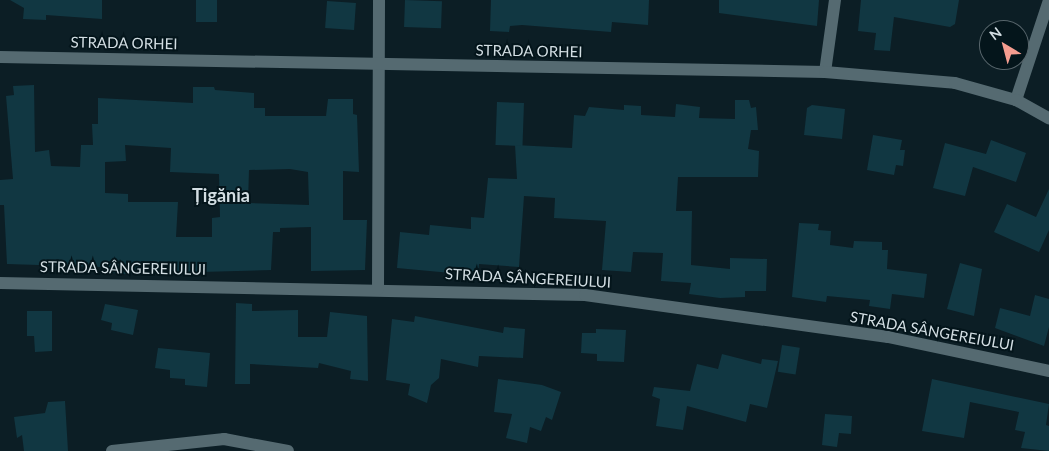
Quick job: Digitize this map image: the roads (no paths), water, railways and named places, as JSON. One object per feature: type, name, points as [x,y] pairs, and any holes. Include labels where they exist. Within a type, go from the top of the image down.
[{"type":"street","points":[[378,289],[382,64],[377,38],[380,0]]},
{"type":"street","points":[[825,72],[835,0]]},
{"type":"street","points":[[1016,100],[1049,0]]},
{"type":"street","name":"STRADA ORHEI","points":[[0,57],[825,72],[955,83],[1016,100],[1049,118]]},
{"type":"street","name":"STRADA SÂNGEREIULUI","points":[[0,282],[378,289],[605,297],[905,340],[1049,371]]},
{"type":"street","points":[[112,451],[224,439],[288,451]]},
{"type":"district","name":"Țigănia","points":[[221,195]]}]
